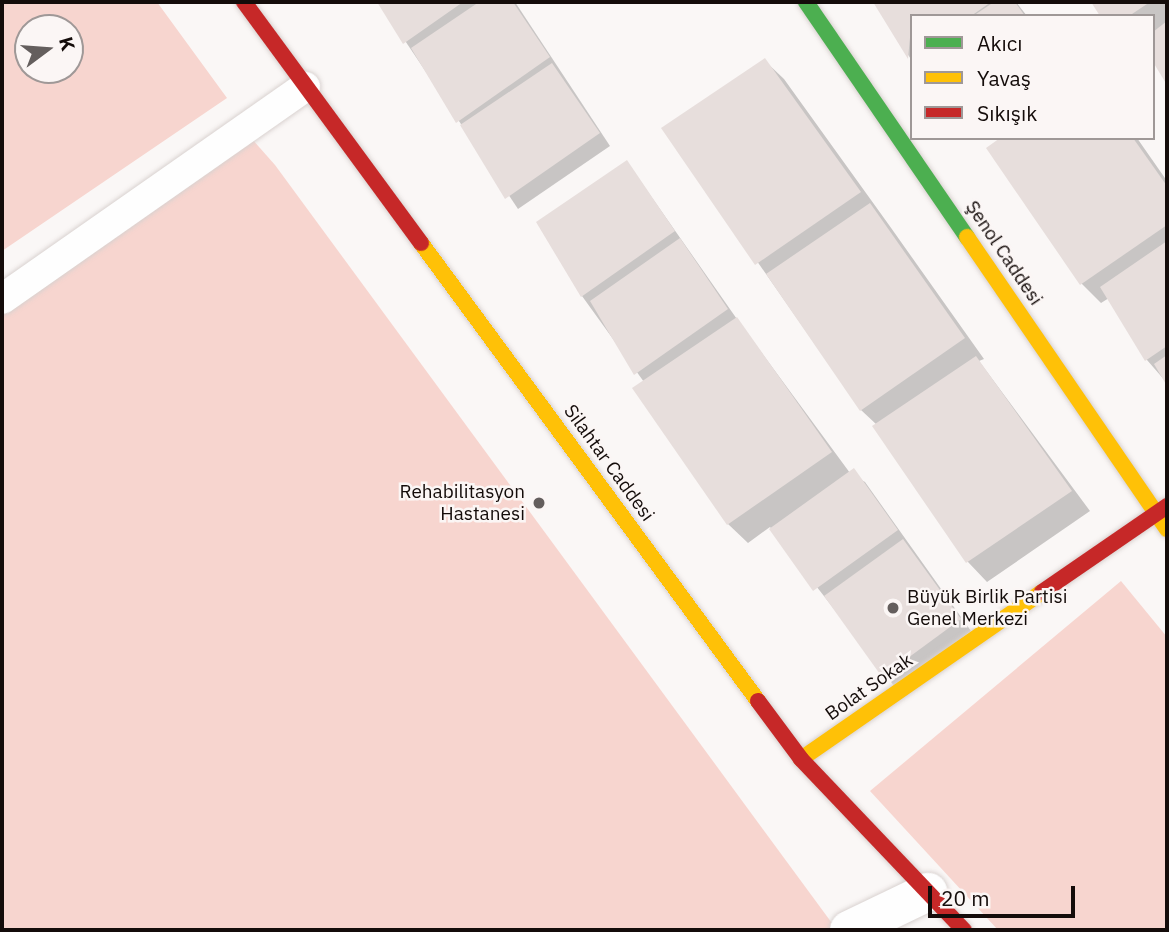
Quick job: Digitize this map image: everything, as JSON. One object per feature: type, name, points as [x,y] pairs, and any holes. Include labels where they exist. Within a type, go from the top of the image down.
[{"type":"main road","name":"Silahtar Caddesi","points":[[244,2],[802,759],[964,930]]},
{"type":"main road","name":"Şenol Caddesi","points":[[806,2],[1162,509],[1167,529]]},
{"type":"main road","name":"Bolat Sokak","points":[[802,759],[1162,509]]},
{"type":"street","points":[[849,930],[929,892]]},
{"type":"lane","points":[[2,299],[305,87]]},
{"type":"shaded area","points":[[2,2],[157,2],[227,98],[2,251]]},
{"type":"shaded area","points":[[244,130],[275,165],[837,930],[2,930],[2,299]]},
{"type":"shaded area","points":[[1121,581],[1167,637],[1167,928],[998,930],[870,791]]},
{"type":"building","points":[[377,2],[463,2],[403,44]]},
{"type":"building","points":[[479,2],[513,2],[550,57],[456,123],[411,48]]},
{"type":"building","points":[[873,2],[991,2],[974,14],[910,14],[908,59]]},
{"type":"building","points":[[994,2],[1015,2],[1024,14],[976,14]]},
{"type":"building","points":[[1091,2],[1150,2],[1132,14],[1099,14]]},
{"type":"building","points":[[1167,21],[1167,85],[1155,65],[1155,30]]},
{"type":"building","points":[[765,58],[861,192],[755,265],[661,128]]},
{"type":"building","points":[[552,63],[600,133],[505,199],[460,125]]},
{"type":"building","points":[[997,140],[1134,140],[1167,186],[1167,225],[1080,285],[986,148]]},
{"type":"building","points":[[627,160],[675,231],[581,297],[536,222]]},
{"type":"building","points":[[870,203],[965,338],[860,411],[766,274]]},
{"type":"building","points":[[680,238],[728,309],[634,375],[590,301]]},
{"type":"building","points":[[1167,241],[1167,346],[1145,361],[1100,287]]},
{"type":"building","points":[[737,317],[832,452],[727,525],[632,388]]},
{"type":"building","points":[[1167,355],[1167,386],[1154,364]]},
{"type":"building","points":[[976,356],[1072,491],[966,563],[872,426]]},
{"type":"building","points":[[854,468],[898,530],[813,591],[769,529]]},
{"type":"building","name":"Büyük Birlik Partisi Genel Merkezi","points":[[903,539],[961,619],[882,677],[824,596]]},
{"type":"traffic: fast","points":[[806,2],[967,237]]},
{"type":"traffic: slow","points":[[967,237],[1167,529]]},
{"type":"traffic: slow","points":[[421,243],[758,701]]},
{"type":"traffic: slow","points":[[801,759],[1042,592]]},
{"type":"traffic: jam","points":[[244,2],[421,243]]},
{"type":"traffic: jam","points":[[1042,592],[1167,506]]},
{"type":"traffic: jam","points":[[758,701],[801,759],[964,930]]},
{"type":"place","name":"Rehabilitasyon Hastanesi","points":[[539,503]]},
{"type":"place","name":"Büyük Birlik Partisi Genel Merkezi","points":[[893,608]]}]
